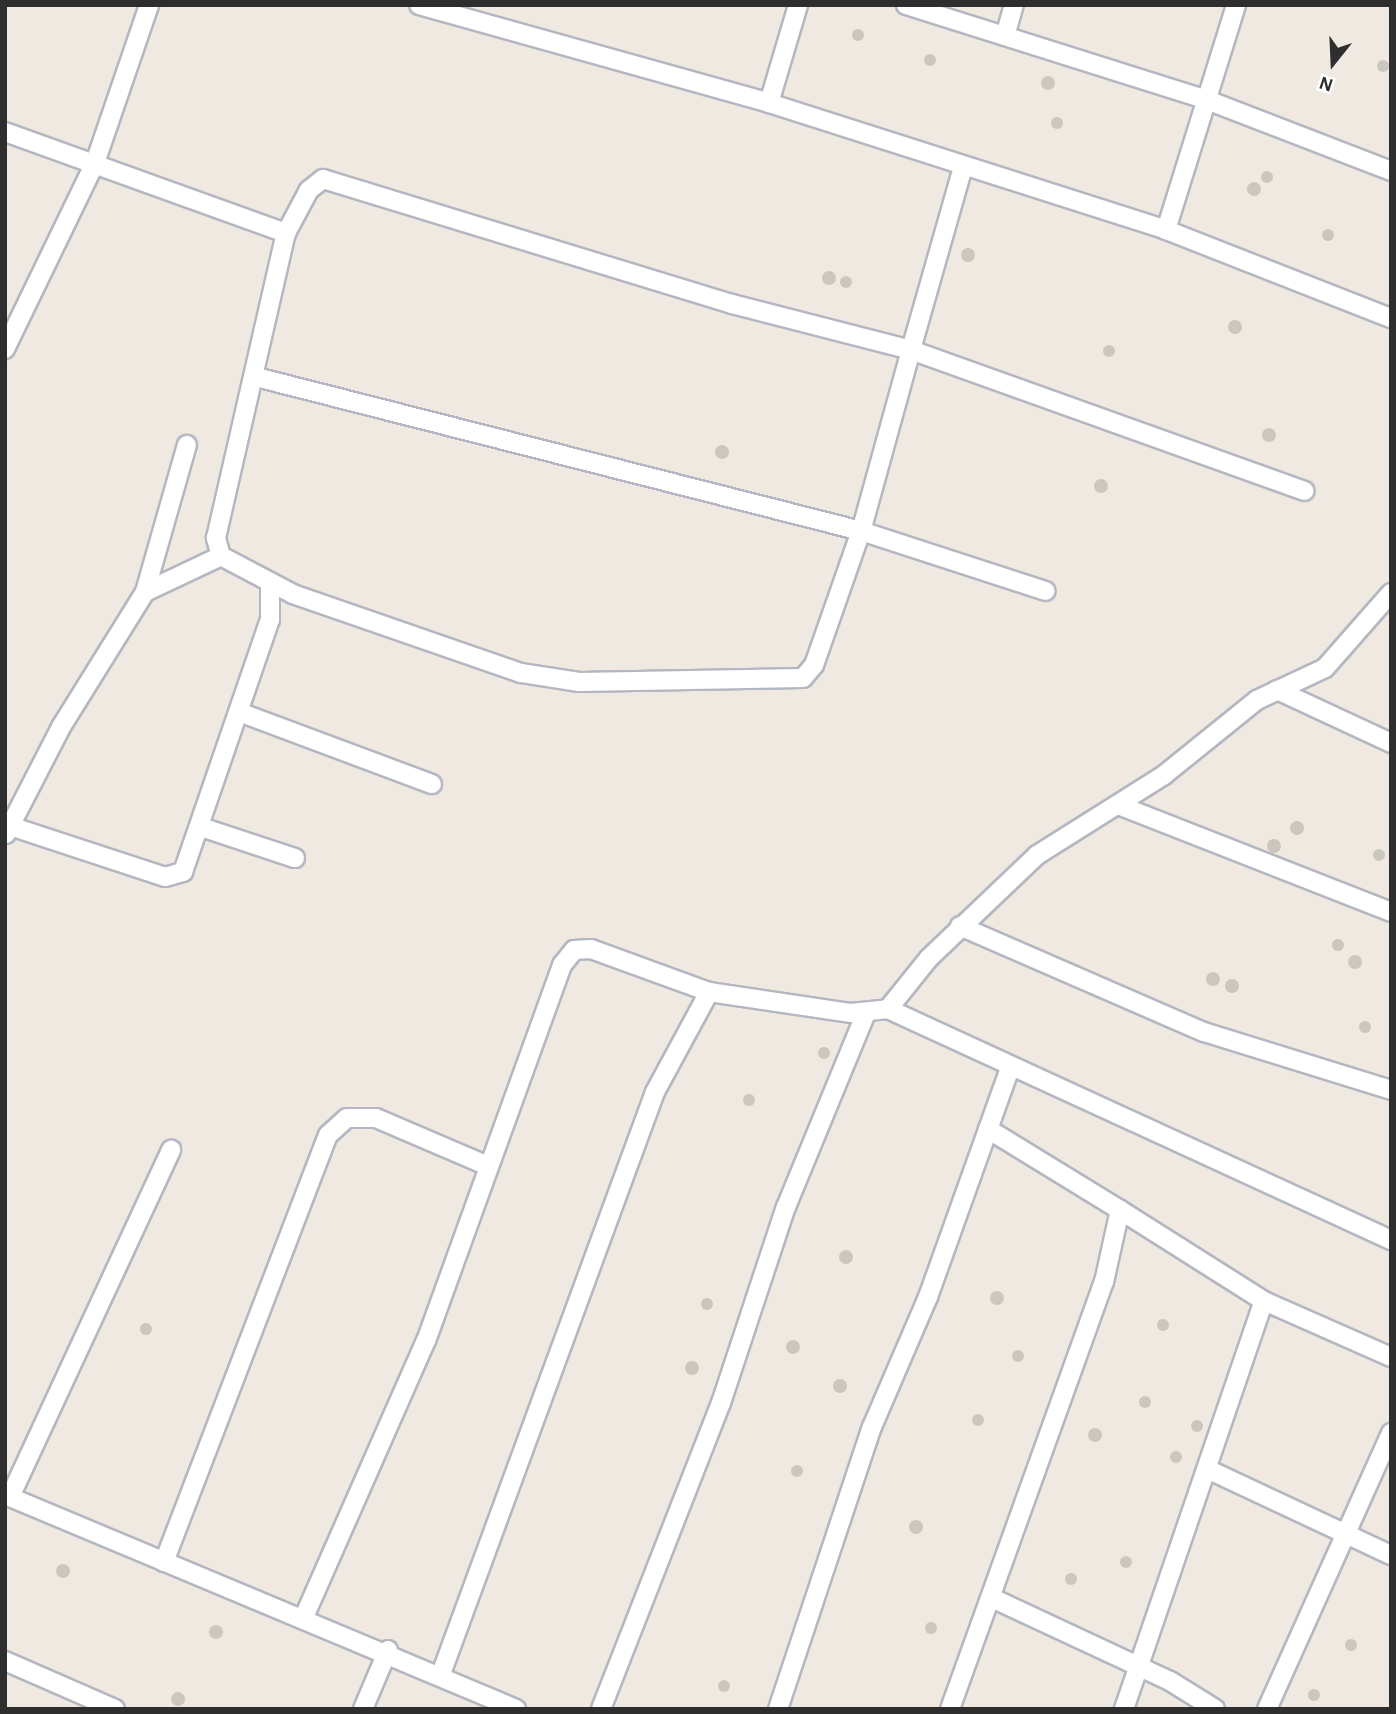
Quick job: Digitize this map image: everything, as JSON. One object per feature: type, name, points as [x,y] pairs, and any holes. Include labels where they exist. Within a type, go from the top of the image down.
[{"type":"street","points":[[5,349],[95,163],[149,5]]},
{"type":"street","points":[[419,5],[769,103],[962,167],[1166,230],[1391,318]]},
{"type":"street","points":[[769,103],[798,5]]},
{"type":"street","points":[[906,5],[1207,100],[1391,171]]},
{"type":"street","points":[[1005,36],[1014,5]]},
{"type":"street","points":[[1166,230],[1236,5]]},
{"type":"street","points":[[5,132],[286,233]]},
{"type":"street","points":[[962,167],[911,350],[861,531],[814,665],[795,680],[545,678],[270,583],[221,556],[216,538],[256,377],[286,233],[309,190],[323,179],[339,179],[732,304],[911,350],[1305,491]]},
{"type":"street","points":[[256,377],[861,531],[1046,591]]},
{"type":"street","points":[[187,445],[145,592],[61,727],[8,831],[173,877],[188,864],[272,612],[270,583]]},
{"type":"street","points":[[145,592],[221,556]]},
{"type":"street","points":[[888,1009],[960,926],[1037,855],[1118,805],[1277,690],[1325,668],[1391,593]]},
{"type":"street","points":[[1277,690],[1391,743]]},
{"type":"street","points":[[239,712],[432,784]]},
{"type":"street","points":[[1118,805],[1391,912]]},
{"type":"street","points":[[201,827],[295,858]]},
{"type":"street","points":[[960,926],[1204,1032],[1391,1090]]},
{"type":"street","points":[[304,1617],[397,1414],[562,965],[574,950],[591,948],[709,992],[866,1013],[888,1009],[1010,1068],[1391,1240]]},
{"type":"street","points":[[441,1674],[655,1092],[709,992]]},
{"type":"street","points":[[601,1709],[721,1403],[786,1207],[866,1013]]},
{"type":"street","points":[[778,1709],[872,1427],[928,1297],[1010,1068]]},
{"type":"street","points":[[164,1562],[328,1135],[347,1118],[376,1118],[488,1167]]},
{"type":"street","points":[[988,1129],[1264,1301],[1391,1357]]},
{"type":"street","points":[[171,1150],[8,1496],[164,1562],[388,1650],[516,1709]]},
{"type":"street","points":[[950,1709],[1104,1282],[1120,1210]]},
{"type":"street","points":[[1124,1709],[1264,1301]]},
{"type":"street","points":[[1267,1709],[1349,1536],[1391,1433]]},
{"type":"street","points":[[1207,1469],[1391,1555]]},
{"type":"street","points":[[992,1598],[1140,1667],[1215,1709]]},
{"type":"street","points":[[363,1709],[388,1650]]},
{"type":"street","points":[[5,1661],[116,1709]]},
{"type":"building","points":[[853,30],[863,30],[863,40],[853,40]]},
{"type":"building","points":[[925,55],[935,55],[935,65],[925,65]]},
{"type":"building","points":[[1378,61],[1388,61],[1388,71],[1378,71]]},
{"type":"building","points":[[1048,76],[1053,78],[1053,88],[1048,90],[1043,88],[1041,83],[1043,78]]},
{"type":"building","points":[[1052,118],[1062,118],[1062,128],[1052,128]]},
{"type":"building","points":[[1262,172],[1272,172],[1272,182],[1262,182]]},
{"type":"building","points":[[1254,182],[1259,184],[1259,194],[1254,196],[1249,194],[1247,189],[1249,184]]},
{"type":"building","points":[[1323,230],[1333,230],[1333,240],[1323,240]]},
{"type":"building","points":[[968,248],[973,250],[973,260],[968,262],[963,260],[961,255],[963,250]]},
{"type":"building","points":[[829,271],[834,273],[834,283],[829,285],[824,283],[822,278],[824,273]]},
{"type":"building","points":[[841,277],[851,277],[851,287],[841,287]]},
{"type":"building","points":[[1235,320],[1240,322],[1240,332],[1235,334],[1230,332],[1228,327],[1230,322]]},
{"type":"building","points":[[1104,346],[1114,346],[1114,356],[1104,356]]},
{"type":"building","points":[[1269,428],[1274,430],[1274,440],[1269,442],[1264,440],[1262,435],[1264,430]]},
{"type":"building","points":[[722,445],[727,447],[727,457],[722,459],[717,457],[715,452],[717,447]]},
{"type":"building","points":[[1101,479],[1106,481],[1106,491],[1101,493],[1096,491],[1094,486],[1096,481]]},
{"type":"building","points":[[1297,821],[1302,823],[1302,833],[1297,835],[1292,833],[1290,828],[1292,823]]},
{"type":"building","points":[[1274,839],[1279,841],[1279,851],[1274,853],[1269,851],[1267,846],[1269,841]]},
{"type":"building","points":[[1374,850],[1384,850],[1384,860],[1374,860]]},
{"type":"building","points":[[1333,940],[1343,940],[1343,950],[1333,950]]},
{"type":"building","points":[[1355,955],[1360,957],[1360,967],[1355,969],[1350,967],[1348,962],[1350,957]]},
{"type":"building","points":[[1213,972],[1218,974],[1218,984],[1213,986],[1208,984],[1206,979],[1208,974]]},
{"type":"building","points":[[1232,979],[1237,981],[1237,991],[1232,993],[1227,991],[1225,986],[1227,981]]},
{"type":"building","points":[[1360,1022],[1370,1022],[1370,1032],[1360,1032]]},
{"type":"building","points":[[819,1048],[829,1048],[829,1058],[819,1058]]},
{"type":"building","points":[[744,1095],[754,1095],[754,1105],[744,1105]]},
{"type":"building","points":[[846,1250],[851,1252],[851,1262],[846,1264],[841,1262],[839,1257],[841,1252]]},
{"type":"building","points":[[997,1291],[1002,1293],[1002,1303],[997,1305],[992,1303],[990,1298],[992,1293]]},
{"type":"building","points":[[702,1299],[712,1299],[712,1309],[702,1309]]},
{"type":"building","points":[[1158,1320],[1168,1320],[1168,1330],[1158,1330]]},
{"type":"building","points":[[141,1324],[151,1324],[151,1334],[141,1334]]},
{"type":"building","points":[[793,1340],[798,1342],[798,1352],[793,1354],[788,1352],[786,1347],[788,1342]]},
{"type":"building","points":[[1013,1351],[1023,1351],[1023,1361],[1013,1361]]},
{"type":"building","points":[[692,1361],[697,1363],[697,1373],[692,1375],[687,1373],[685,1368],[687,1363]]},
{"type":"building","points":[[840,1379],[845,1381],[845,1391],[840,1393],[835,1391],[833,1386],[835,1381]]},
{"type":"building","points":[[1140,1397],[1150,1397],[1150,1407],[1140,1407]]},
{"type":"building","points":[[973,1415],[983,1415],[983,1425],[973,1425]]},
{"type":"building","points":[[1192,1421],[1202,1421],[1202,1431],[1192,1431]]},
{"type":"building","points":[[1095,1428],[1100,1430],[1100,1440],[1095,1442],[1090,1440],[1088,1435],[1090,1430]]},
{"type":"building","points":[[1171,1452],[1181,1452],[1181,1462],[1171,1462]]},
{"type":"building","points":[[792,1466],[802,1466],[802,1476],[792,1476]]},
{"type":"building","points":[[916,1520],[921,1522],[921,1532],[916,1534],[911,1532],[909,1527],[911,1522]]},
{"type":"building","points":[[1121,1557],[1131,1557],[1131,1567],[1121,1567]]},
{"type":"building","points":[[63,1564],[68,1566],[68,1576],[63,1578],[58,1576],[56,1571],[58,1566]]},
{"type":"building","points":[[1066,1574],[1076,1574],[1076,1584],[1066,1584]]},
{"type":"building","points":[[926,1623],[936,1623],[936,1633],[926,1633]]},
{"type":"building","points":[[216,1625],[221,1627],[221,1637],[216,1639],[211,1637],[209,1632],[211,1627]]},
{"type":"building","points":[[1346,1640],[1356,1640],[1356,1650],[1346,1650]]},
{"type":"building","points":[[719,1681],[729,1681],[729,1691],[719,1691]]},
{"type":"building","points":[[1309,1690],[1319,1690],[1319,1700],[1309,1700]]},
{"type":"building","points":[[178,1692],[183,1694],[183,1704],[178,1706],[173,1704],[171,1699],[173,1694]]}]
